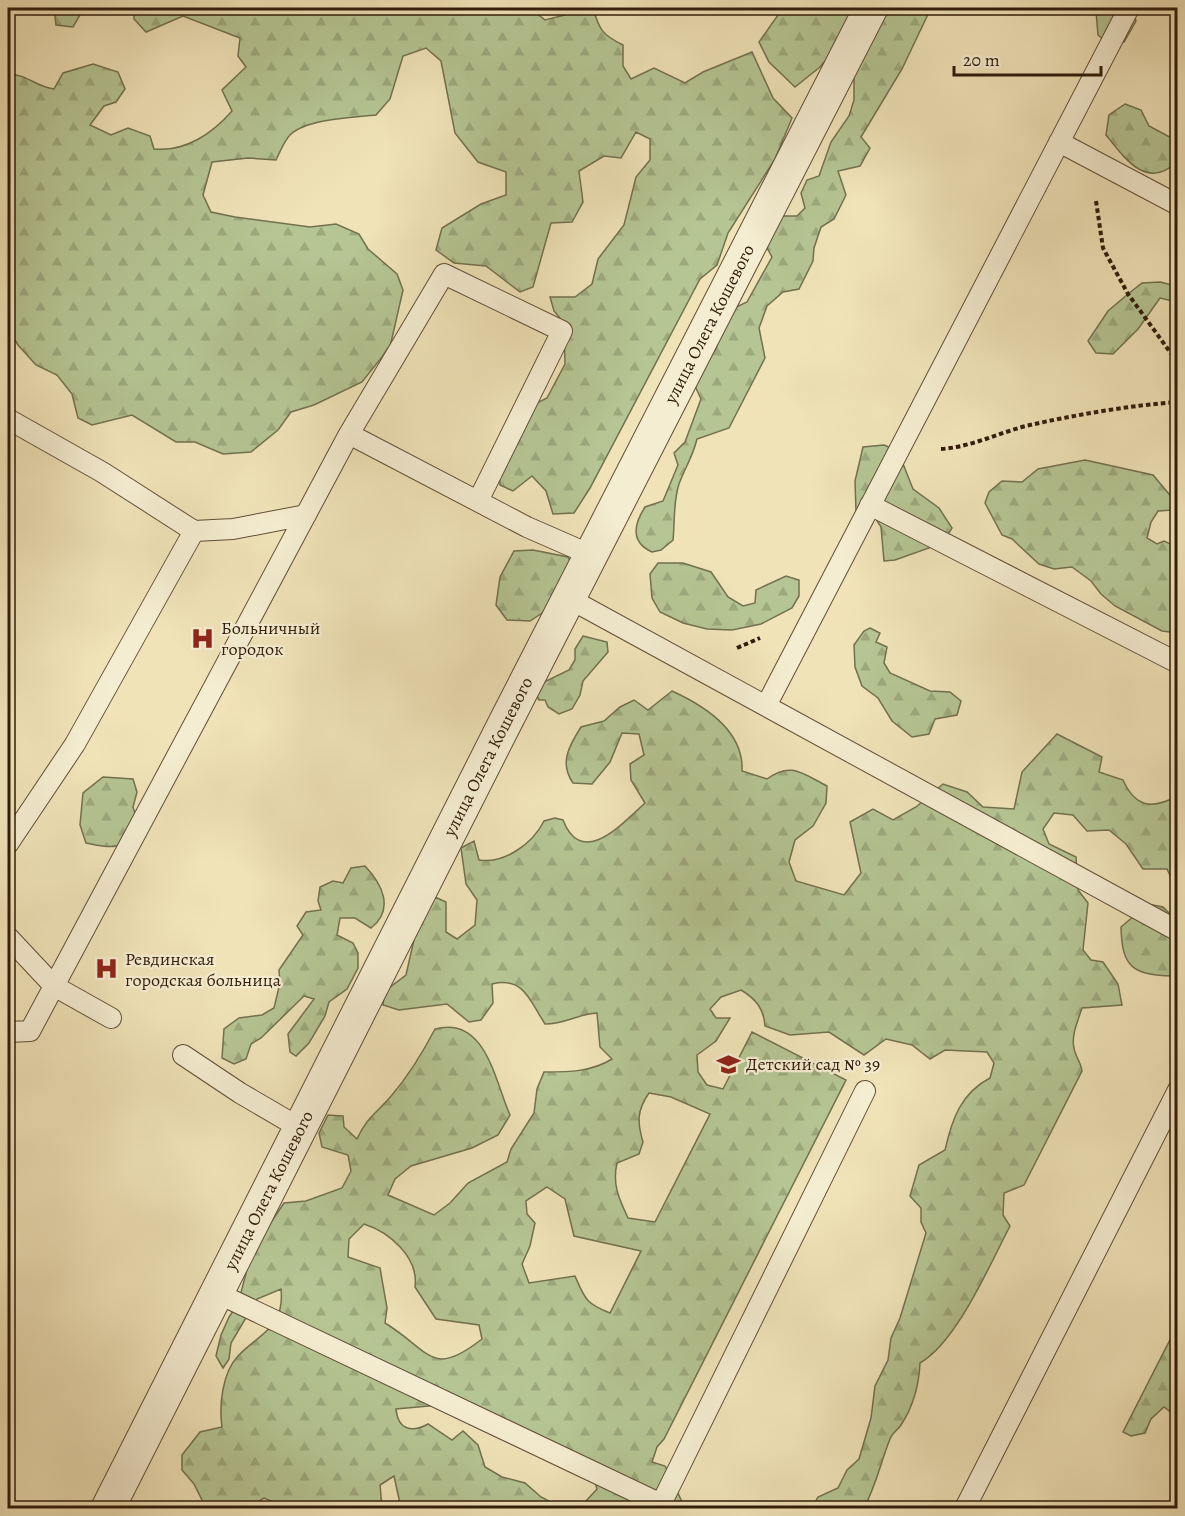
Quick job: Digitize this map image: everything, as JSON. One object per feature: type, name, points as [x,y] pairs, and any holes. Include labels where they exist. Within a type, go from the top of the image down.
[{"type":"street","name":"улица Олега Кошевого","points":[[108,1509],[591,555],[872,8]]},
{"type":"lane","points":[[766,706],[1129,8]]},
{"type":"lane","points":[[1059,142],[1178,205]]},
{"type":"lane","points":[[8,1032],[30,1031],[349,434],[444,274],[562,331],[478,501]]},
{"type":"lane","points":[[8,419],[102,472],[194,531],[232,529],[306,515]]},
{"type":"lane","points":[[349,434],[527,527],[591,555]]},
{"type":"lane","points":[[870,505],[1178,663]]},
{"type":"lane","points":[[8,844],[75,744],[194,531]]},
{"type":"lane","points":[[570,599],[1178,931]]},
{"type":"lane","points":[[8,937],[54,986],[111,1018]]},
{"type":"lane","points":[[183,1056],[300,1128]]},
{"type":"lane","points":[[965,1509],[1178,1090]]},
{"type":"lane","points":[[217,1293],[661,1504],[865,1091]]},
{"type":"path","points":[[1090,159],[1102,248],[1128,294],[1178,363]]},
{"type":"path","points":[[898,451],[958,448],[1030,425],[1178,402]]},
{"type":"path","points":[[678,658],[726,652],[813,615]]},
{"type":"green space","points":[[54,8],[84,8],[73,27],[56,25]]},
{"type":"green space","points":[[134,8],[530,8],[545,20],[593,8],[602,31],[623,45],[623,66],[631,79],[654,68],[685,83],[703,72],[752,52],[773,98],[792,118],[775,159],[728,233],[717,265],[700,279],[590,488],[574,513],[553,514],[546,491],[532,476],[513,491],[500,485],[499,458],[523,410],[547,398],[565,364],[564,323],[554,311],[550,297],[575,297],[592,284],[598,259],[624,225],[636,177],[650,160],[650,139],[636,132],[621,158],[604,156],[579,171],[583,202],[572,222],[551,223],[533,287],[520,292],[486,266],[454,263],[436,250],[442,228],[481,204],[506,195],[506,172],[478,162],[455,133],[441,61],[426,48],[403,56],[390,99],[376,115],[307,125],[288,137],[276,160],[248,158],[212,162],[203,195],[211,212],[310,227],[336,224],[359,234],[368,249],[397,274],[403,290],[390,347],[362,382],[314,405],[291,412],[278,430],[251,452],[223,454],[195,442],[176,442],[132,415],[92,425],[78,418],[72,394],[57,375],[36,365],[18,345],[8,328],[8,74],[21,76],[41,86],[54,89],[63,73],[93,64],[118,72],[125,89],[116,102],[104,106],[90,125],[111,135],[128,128],[150,136],[154,149],[165,149],[176,148],[197,140],[216,127],[232,111],[222,90],[246,67],[238,56],[240,38],[183,16],[146,32],[134,19]]},
{"type":"green space","points":[[783,8],[859,8],[835,49],[820,67],[795,87],[769,62],[759,42]]},
{"type":"green space","points":[[871,8],[931,8],[902,69],[861,137],[870,148],[860,166],[838,171],[846,195],[834,219],[821,227],[814,248],[813,261],[799,289],[783,292],[767,306],[759,328],[765,358],[729,428],[697,439],[677,491],[673,540],[661,550],[652,552],[645,548],[637,538],[638,520],[645,507],[663,501],[678,465],[674,453],[685,442],[701,399],[695,386],[702,365],[716,349],[720,329],[734,308],[747,302],[772,257],[766,246],[781,216],[797,216],[805,208],[801,193],[807,180],[819,176],[831,142],[849,116],[854,100],[854,63]]},
{"type":"green space","points":[[1092,8],[1132,8],[1136,21],[1124,42],[1109,45],[1098,35],[1096,11]]},
{"type":"green space","points":[[1125,104],[1141,110],[1149,126],[1177,141],[1177,162],[1166,170],[1156,173],[1147,172],[1129,162],[1121,154],[1106,135],[1109,115]]},
{"type":"green space","points":[[1160,282],[1177,286],[1177,302],[1160,298],[1138,329],[1113,354],[1096,353],[1088,341],[1108,311],[1142,283]]},
{"type":"green space","points":[[884,445],[898,451],[913,489],[939,508],[952,528],[943,543],[895,560],[884,561],[881,527],[874,516],[856,512],[855,481],[863,447]]},
{"type":"green space","points":[[1085,460],[1153,475],[1174,500],[1172,510],[1158,511],[1151,522],[1147,538],[1157,544],[1164,541],[1177,547],[1177,633],[1162,631],[1115,606],[1091,581],[1072,567],[1054,569],[1039,564],[1012,539],[1002,535],[985,503],[989,492],[1002,481],[1022,482],[1038,469]]},
{"type":"green space","points":[[533,550],[568,557],[575,569],[548,609],[530,621],[507,620],[496,605],[500,577],[514,551]]},
{"type":"green space","points":[[658,563],[683,563],[711,572],[728,597],[743,606],[755,603],[756,590],[786,576],[799,580],[799,596],[792,608],[761,624],[732,630],[707,629],[683,623],[660,612],[652,598],[650,574]]},
{"type":"green space","points":[[870,628],[880,633],[876,642],[887,647],[884,663],[890,673],[930,691],[950,692],[961,701],[957,715],[935,719],[929,734],[912,737],[892,721],[878,698],[862,686],[855,667],[854,645],[864,631]]},
{"type":"green space","points":[[583,636],[607,642],[608,652],[583,681],[580,695],[572,709],[559,714],[548,707],[545,700],[539,700],[536,695],[542,683],[569,670],[575,660],[575,649]]},
{"type":"green space","name":"Детский сад № 39","points":[[672,691],[709,712],[729,732],[737,744],[742,771],[767,779],[783,771],[797,771],[827,786],[826,803],[813,826],[795,840],[789,862],[796,881],[844,895],[861,873],[850,822],[873,809],[893,820],[916,807],[943,784],[967,792],[983,807],[1014,809],[1022,772],[1057,734],[1102,757],[1099,772],[1123,780],[1139,801],[1160,803],[1177,796],[1177,891],[1167,869],[1143,869],[1126,844],[1109,830],[1087,831],[1073,815],[1054,813],[1043,829],[1049,844],[1076,857],[1078,890],[1088,903],[1083,950],[1091,960],[1103,962],[1118,984],[1122,1005],[1082,1008],[1073,1043],[1082,1071],[1024,1185],[1004,1193],[1003,1215],[1010,1226],[959,1320],[934,1353],[920,1363],[912,1403],[901,1425],[891,1437],[864,1508],[812,1508],[818,1497],[838,1488],[847,1470],[859,1459],[871,1418],[875,1386],[888,1360],[891,1338],[900,1318],[926,1233],[921,1222],[921,1208],[910,1196],[919,1165],[945,1150],[959,1108],[972,1091],[990,1078],[994,1063],[987,1052],[945,1050],[930,1059],[912,1045],[886,1039],[864,1055],[829,1032],[790,1035],[765,1026],[763,1014],[758,1005],[741,990],[721,997],[710,1009],[716,1018],[730,1018],[716,1041],[697,1055],[698,1072],[707,1085],[723,1089],[752,1032],[846,1080],[664,1439],[657,1447],[652,1462],[665,1466],[685,1508],[562,1508],[401,1508],[394,1476],[380,1485],[382,1508],[288,1508],[264,1498],[247,1508],[206,1508],[194,1484],[182,1470],[182,1455],[200,1432],[222,1427],[223,1390],[228,1371],[238,1356],[269,1328],[279,1313],[281,1289],[257,1299],[231,1343],[229,1359],[223,1368],[216,1356],[221,1335],[238,1304],[252,1250],[284,1203],[306,1201],[342,1188],[351,1171],[348,1155],[322,1147],[319,1133],[328,1115],[343,1116],[344,1127],[357,1139],[369,1120],[404,1079],[421,1055],[435,1029],[452,1027],[466,1032],[477,1041],[486,1054],[510,1115],[498,1135],[472,1148],[411,1166],[395,1179],[388,1195],[434,1215],[450,1203],[468,1183],[507,1162],[511,1149],[534,1113],[537,1089],[544,1072],[588,1069],[612,1059],[600,1047],[597,1013],[545,1024],[525,992],[512,984],[503,982],[492,984],[493,1003],[481,1020],[469,1022],[447,1004],[399,1010],[383,1005],[385,991],[406,975],[415,935],[435,897],[446,902],[446,932],[457,939],[475,925],[477,900],[466,884],[461,848],[474,841],[479,860],[499,859],[525,844],[544,821],[555,818],[563,820],[571,834],[581,841],[591,842],[614,831],[645,803],[631,780],[630,764],[644,755],[639,734],[622,733],[610,762],[592,784],[573,783],[566,762],[573,741],[581,727],[604,721],[620,707],[634,700],[648,710]],"holes":[[[649,1093],[671,1097],[710,1114],[655,1222],[628,1218],[619,1198],[615,1178],[617,1163],[639,1154],[643,1142],[639,1116]],[[547,1187],[565,1199],[574,1236],[641,1251],[610,1313],[587,1300],[575,1276],[529,1283],[522,1264],[530,1246],[535,1223],[527,1214],[526,1201]],[[364,1224],[383,1233],[407,1256],[415,1276],[415,1287],[436,1319],[479,1325],[482,1339],[452,1357],[441,1359],[422,1351],[385,1323],[387,1308],[380,1268],[348,1257],[349,1239]],[[440,1405],[482,1419],[490,1434],[594,1478],[597,1489],[585,1502],[562,1508],[541,1497],[525,1483],[502,1477],[485,1467],[478,1445],[463,1431],[452,1440],[428,1424],[417,1428],[407,1428],[397,1416],[396,1409]]]},
{"type":"green space","points":[[103,777],[133,779],[137,792],[133,807],[139,826],[122,844],[111,847],[86,843],[80,825],[83,793]]},
{"type":"green space","points":[[365,866],[381,889],[383,913],[371,928],[355,918],[340,918],[337,935],[353,943],[358,953],[358,968],[347,989],[329,1002],[325,1016],[309,1043],[296,1056],[290,1052],[288,1034],[314,999],[304,996],[261,1038],[251,1044],[246,1059],[234,1064],[222,1058],[224,1029],[239,1018],[262,1015],[274,1008],[280,983],[279,970],[303,935],[297,926],[306,912],[321,910],[318,901],[320,887],[333,881],[343,883],[351,868]]},
{"type":"green space","points":[[1148,904],[1163,907],[1178,922],[1178,961],[1173,976],[1139,971],[1127,960],[1121,927]]},
{"type":"green space","points":[[1177,1326],[1177,1417],[1164,1407],[1151,1419],[1145,1433],[1131,1436],[1123,1432]]},
{"type":"place","name":"Больничный городок","points":[[203,638]]},
{"type":"place","name":"Ревдинская городская больница","points":[[107,969]]},
{"type":"place","name":"Детский сад № 39","points":[[728,1064]]}]
